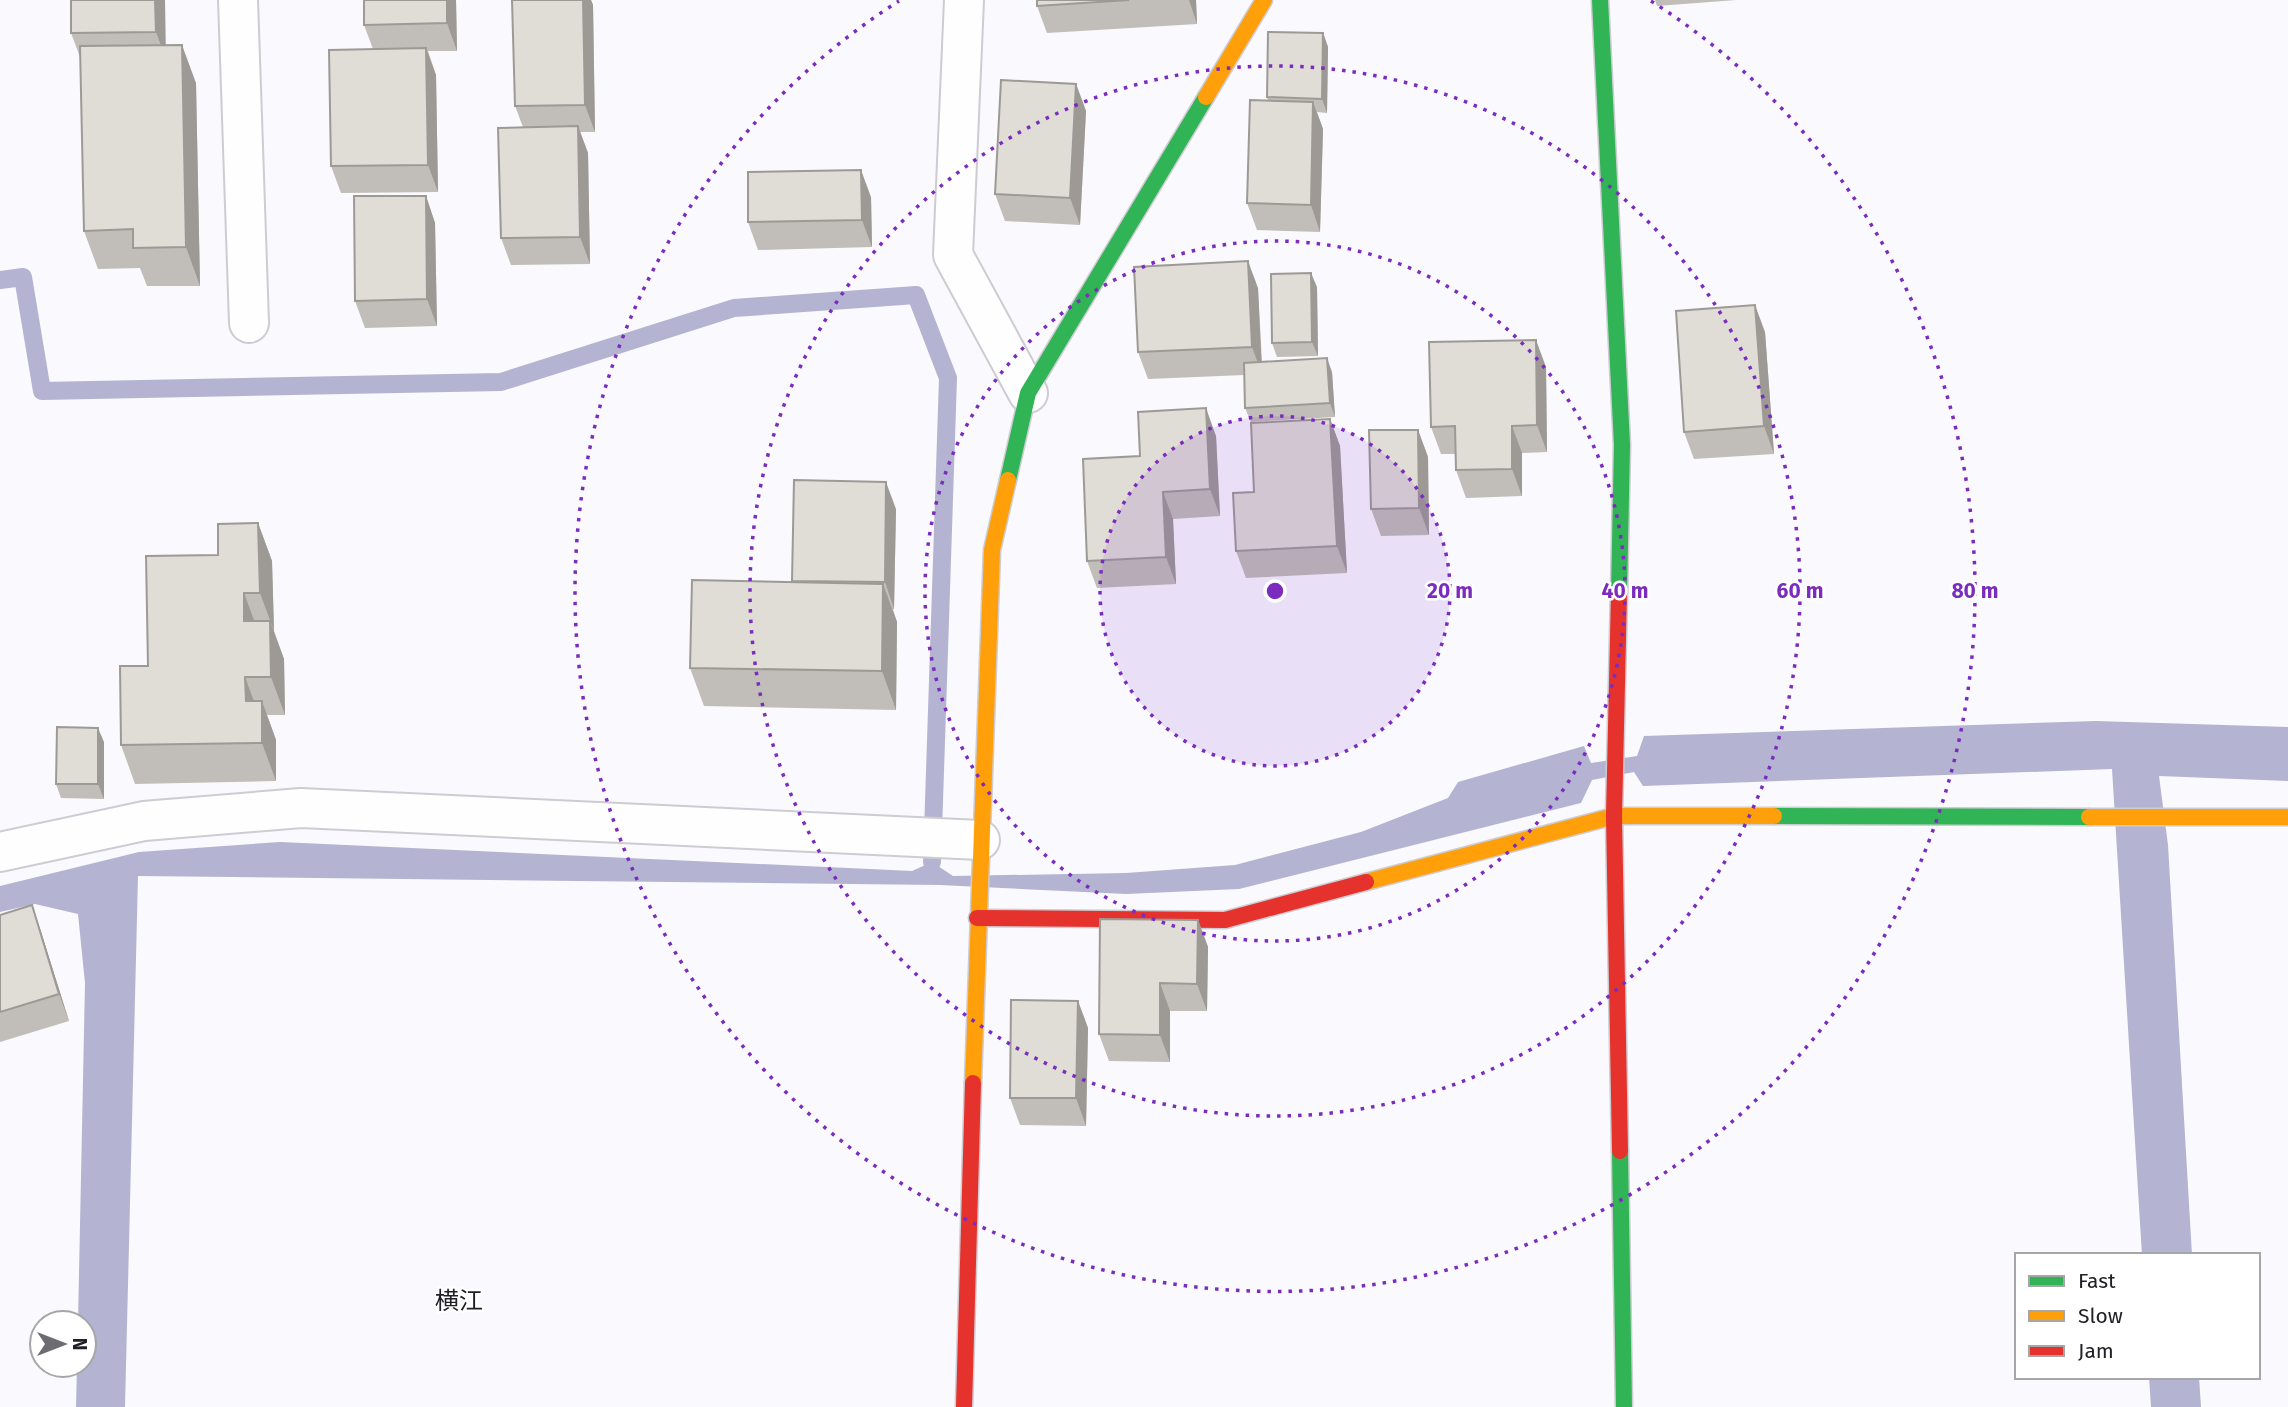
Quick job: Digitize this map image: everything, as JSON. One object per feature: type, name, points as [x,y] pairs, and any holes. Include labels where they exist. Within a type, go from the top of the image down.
[{"type":"street","points":[[238,0],[249,323]]},
{"type":"street","points":[[964,0],[953,255],[1028,393]]},
{"type":"street","points":[[964,1407],[977,918],[949,839],[992,550],[1028,393],[1264,0]]},
{"type":"street","points":[[1600,0],[1622,444],[1614,816],[1624,1407]]},
{"type":"street","points":[[0,852],[144,821],[302,808],[949,839]]},
{"type":"street","points":[[977,918],[1225,920],[1614,816],[2288,817]]},
{"type":"water","points":[[2096,721],[2288,727],[2288,781],[2159,776],[2168,845],[2192,1253],[2142,1253],[2112,769],[1643,786],[1634,772],[1592,780],[1581,803],[1239,889],[1126,894],[940,885],[138,876],[125,1407],[76,1407],[77,1379],[98,1379],[98,1309],[78,1309],[85,983],[78,914],[35,904],[0,912],[0,886],[139,852],[280,842],[912,871],[932,862],[953,876],[1126,873],[1235,865],[1361,832],[1448,798],[1458,782],[1584,746],[1591,763],[1637,756],[1644,736]]},
{"type":"water","points":[[2149,1379],[2199,1379],[2201,1407],[2151,1407]]},
{"type":"building","points":[[71,0],[155,0],[156,32],[71,33]]},
{"type":"building","points":[[364,0],[447,0],[447,23],[364,25]]},
{"type":"building","points":[[512,0],[583,0],[585,105],[515,106]]},
{"type":"building","points":[[1037,0],[1129,0],[1037,6]]},
{"type":"building","points":[[1268,32],[1323,33],[1322,99],[1267,97]]},
{"type":"building","points":[[182,45],[186,247],[133,248],[133,229],[84,231],[80,46]]},
{"type":"building","points":[[426,48],[428,165],[331,166],[329,50]]},
{"type":"building","points":[[1001,80],[1076,84],[1070,198],[995,194]]},
{"type":"building","points":[[1250,100],[1313,102],[1311,205],[1247,203]]},
{"type":"building","points":[[578,126],[580,237],[501,238],[498,128]]},
{"type":"building","points":[[861,170],[862,220],[748,222],[748,172]]},
{"type":"building","points":[[354,196],[426,196],[427,299],[355,301]]},
{"type":"building","points":[[1248,261],[1252,347],[1138,352],[1134,267]]},
{"type":"building","points":[[1311,273],[1312,342],[1272,343],[1271,274]]},
{"type":"building","points":[[1755,305],[1764,426],[1684,432],[1676,311]]},
{"type":"building","points":[[1536,340],[1537,425],[1512,426],[1512,469],[1456,470],[1455,426],[1431,427],[1429,342]]},
{"type":"building","points":[[1327,358],[1330,403],[1245,408],[1244,363]]},
{"type":"building","points":[[1206,408],[1210,489],[1163,492],[1166,557],[1087,561],[1083,459],[1140,456],[1138,412]]},
{"type":"building","points":[[1330,419],[1337,546],[1236,551],[1233,493],[1254,492],[1251,423]]},
{"type":"building","points":[[1369,430],[1418,430],[1419,508],[1371,509]]},
{"type":"building","points":[[794,480],[886,482],[885,582],[792,581]]},
{"type":"building","points":[[258,523],[260,593],[244,593],[244,621],[270,621],[271,677],[245,677],[246,701],[262,701],[262,743],[121,745],[120,666],[148,666],[146,556],[218,555],[218,524]]},
{"type":"building","points":[[692,580],[883,584],[882,671],[690,668]]},
{"type":"building","points":[[57,727],[98,728],[98,784],[56,784]]},
{"type":"building","points":[[32,905],[59,994],[0,1012],[0,915]]},
{"type":"building","points":[[1100,919],[1198,920],[1197,984],[1160,983],[1160,1035],[1099,1034]]},
{"type":"building","points":[[1011,1000],[1078,1001],[1076,1098],[1010,1098]]},
{"type":"waterway","points":[[0,280],[23,277],[42,391],[501,382],[734,308],[916,295],[948,378],[932,862]]},
{"type":"traffic: fast","points":[[1600,0],[1622,445],[1619,593]]},
{"type":"traffic: fast","points":[[1008,480],[1028,393],[1206,97]]},
{"type":"traffic: fast","points":[[1774,816],[2089,817]]},
{"type":"traffic: fast","points":[[1620,1151],[1624,1407]]},
{"type":"traffic: slow","points":[[1206,97],[1264,0]]},
{"type":"traffic: slow","points":[[973,1083],[992,550],[1008,480]]},
{"type":"traffic: slow","points":[[1366,882],[1614,816],[1774,816]]},
{"type":"traffic: slow","points":[[2089,817],[2288,817]]},
{"type":"traffic: jam","points":[[1619,593],[1614,816],[1620,1151]]},
{"type":"traffic: jam","points":[[977,918],[1225,920],[1366,882]]},
{"type":"traffic: jam","points":[[964,1407],[973,1083]]},
{"type":"district","name":"横江","points":[[459,1301]]}]
